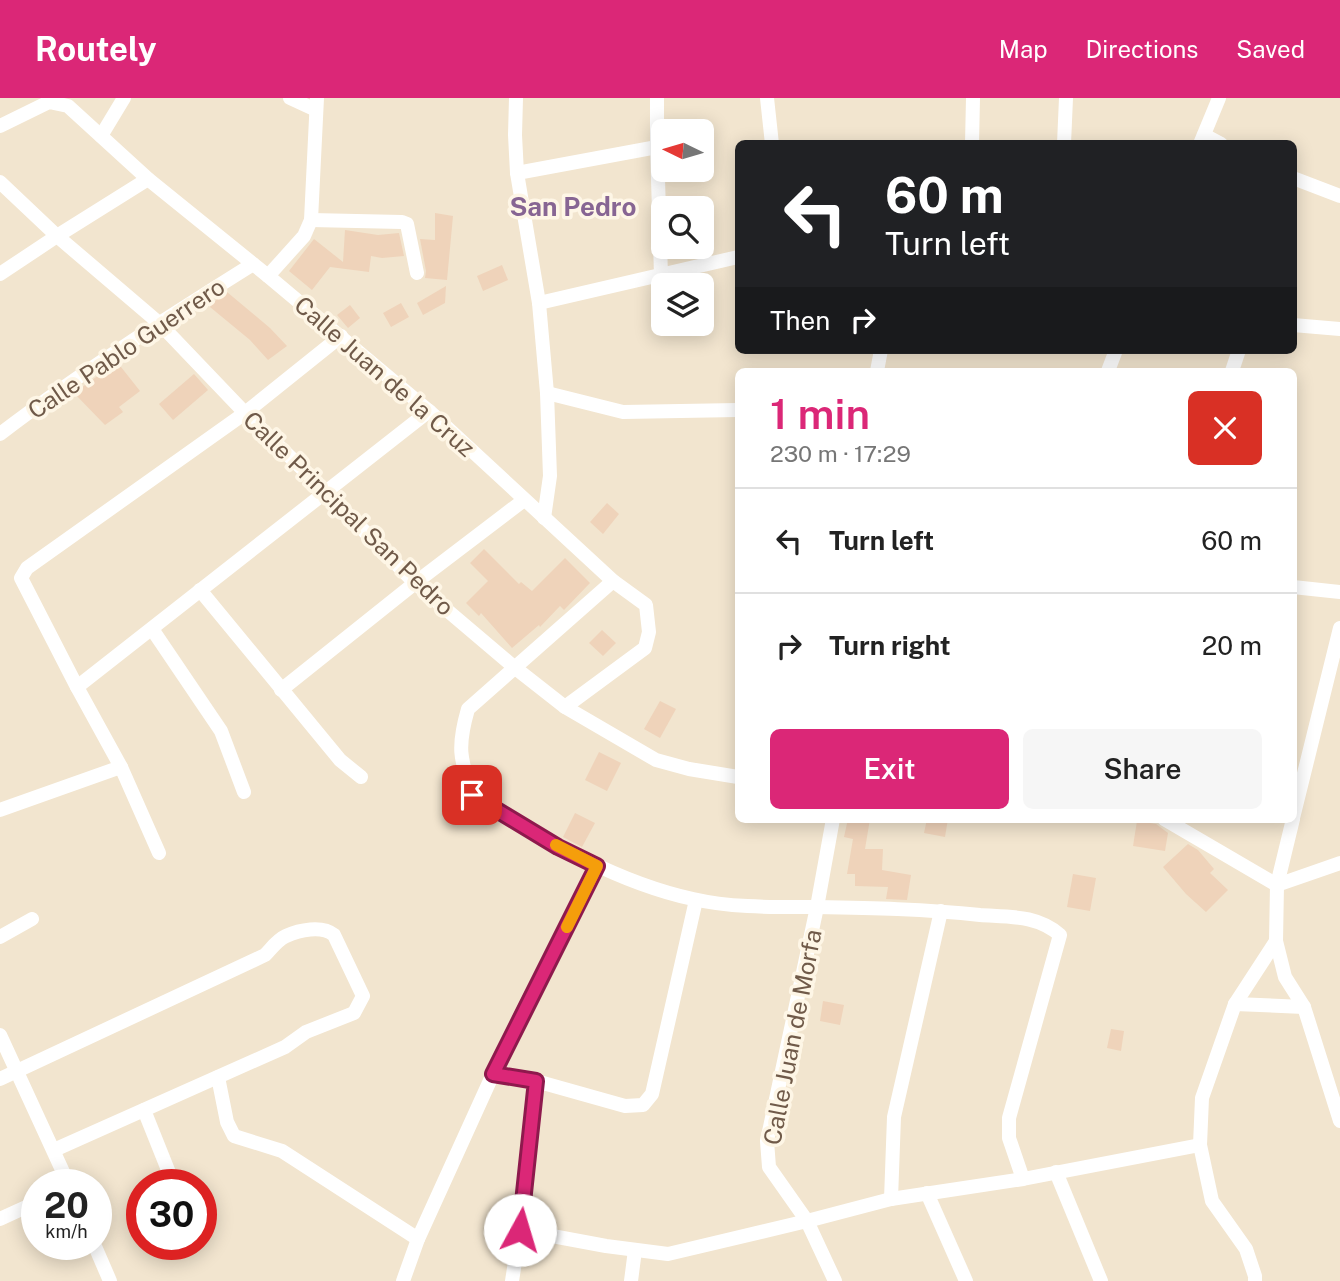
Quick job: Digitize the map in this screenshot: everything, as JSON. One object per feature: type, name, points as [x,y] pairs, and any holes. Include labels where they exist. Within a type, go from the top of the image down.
[{"type":"street","points":[[101,136],[124,98]]},
{"type":"street","points":[[268,276],[304,236],[311,220],[316,104],[290,98]]},
{"type":"street","points":[[516,98],[517,173],[539,303],[547,393],[550,476],[544,518]]},
{"type":"street","points":[[657,98],[657,119]]},
{"type":"street","points":[[767,98],[772,140]]},
{"type":"street","points":[[972,140],[974,98]]},
{"type":"street","points":[[1064,140],[1066,98]]},
{"type":"street","points":[[1202,139],[1219,98]]},
{"type":"street","name":"Calle Juan de la Cruz","points":[[0,126],[49,102],[68,106],[148,179],[429,411],[613,581],[646,605],[649,632],[645,648],[565,707]]},
{"type":"street","points":[[517,173],[651,148]]},
{"type":"street","points":[[0,274],[148,179]]},
{"type":"street","points":[[1297,180],[1340,196]]},
{"type":"street","points":[[658,182],[661,273]]},
{"type":"street","name":"Calle Principal San Pedro","points":[[0,183],[57,236],[159,323],[415,583],[514,667],[565,707],[656,760],[735,777]]},
{"type":"street","points":[[311,220],[402,222],[407,225],[416,272]]},
{"type":"street","points":[[670,273],[735,258]]},
{"type":"street","name":"Calle Pablo Guerrero","points":[[0,434],[50,396],[253,264]]},
{"type":"street","points":[[539,303],[651,277]]},
{"type":"street","points":[[1297,325],[1340,329]]},
{"type":"street","points":[[159,853],[121,767],[21,578],[27,568],[245,412],[341,336]]},
{"type":"street","points":[[547,393],[623,412],[735,410]]},
{"type":"street","points":[[77,687],[429,411]]},
{"type":"street","points":[[281,690],[524,500]]},
{"type":"street","points":[[613,581],[468,709],[461,734],[461,763],[472,795],[558,847],[597,866],[657,890],[696,900],[759,907],[942,911],[1034,920],[1050,926],[1060,935],[1009,1118],[1009,1138],[1023,1179]]},
{"type":"street","points":[[1297,587],[1340,592]]},
{"type":"street","points":[[200,590],[340,760],[361,778]]},
{"type":"street","points":[[152,629],[221,731],[244,792]]},
{"type":"street","points":[[1297,802],[1339,636]]},
{"type":"street","points":[[0,810],[121,767]]},
{"type":"street","name":"Calle Juan de Morfa","points":[[832,823],[767,1141],[769,1167],[807,1221],[835,1281]]},
{"type":"street","points":[[1171,823],[1277,885],[1340,863]]},
{"type":"street","points":[[1292,823],[1277,885],[1276,941],[1285,977],[1304,1007],[1340,1121]]},
{"type":"street","points":[[403,1281],[418,1239],[493,1074],[597,866]]},
{"type":"street","points":[[493,1074],[536,1081],[625,1106],[643,1105],[652,1094],[696,900]]},
{"type":"street","points":[[891,1199],[894,1117],[942,911]]},
{"type":"street","points":[[0,937],[32,919]]},
{"type":"street","points":[[0,1079],[265,955],[287,935],[304,930],[329,931],[334,935],[363,996],[354,1013],[306,1031],[285,1047],[54,1150]]},
{"type":"street","points":[[1255,1281],[1246,1249],[1212,1201],[1200,1145],[1202,1098],[1235,1004],[1276,941]]},
{"type":"street","points":[[1235,1004],[1304,1007]]},
{"type":"street","points":[[0,1035],[62,1169]]},
{"type":"street","points":[[218,1077],[227,1122],[234,1136],[282,1151],[418,1239]]},
{"type":"street","points":[[512,1281],[536,1081]]},
{"type":"street","points":[[144,1110],[168,1169]]},
{"type":"street","points":[[520,1230],[668,1254],[891,1199],[1023,1179],[1200,1145]]},
{"type":"street","points":[[1056,1172],[1101,1281]]},
{"type":"street","points":[[927,1193],[965,1281]]},
{"type":"street","points":[[0,1219],[21,1209]]},
{"type":"street","points":[[631,1281],[635,1250]]},
{"type":"street","points":[[101,1260],[110,1281]]},
{"type":"shaded area","points":[[0,98],[1340,98],[1340,1281],[0,1281]]},
{"type":"building","points":[[435,213],[453,216],[447,280],[425,278],[420,239],[435,240]]},
{"type":"building","points":[[345,230],[378,235],[399,233],[404,256],[371,256],[369,272],[330,267],[312,290],[289,271],[314,239],[343,262]]},
{"type":"building","points":[[502,265],[508,280],[483,291],[477,276]]},
{"type":"building","points":[[446,286],[445,303],[423,315],[417,303]]},
{"type":"building","points":[[227,292],[287,346],[268,360],[250,340],[210,307]]},
{"type":"building","points":[[401,303],[409,317],[391,327],[383,313]]},
{"type":"building","points":[[350,305],[360,318],[348,328],[337,315]]},
{"type":"building","points":[[117,362],[140,391],[119,407],[123,412],[105,425],[74,393]]},
{"type":"building","points":[[194,374],[208,390],[173,420],[159,404]]},
{"type":"building","points":[[607,503],[619,514],[603,534],[590,522]]},
{"type":"building","points":[[484,549],[519,584],[521,582],[532,591],[565,558],[590,583],[564,610],[560,606],[540,627],[539,625],[512,648],[481,613],[479,616],[466,603],[488,581],[470,563]]},
{"type":"building","points":[[602,630],[616,643],[603,656],[589,643]]},
{"type":"building","points":[[660,701],[676,709],[660,738],[644,729]]},
{"type":"building","points":[[599,752],[621,763],[607,791],[585,780]]},
{"type":"building","points":[[575,813],[595,823],[582,847],[563,837]]},
{"type":"building","points":[[847,823],[869,823],[865,849],[883,849],[882,870],[911,875],[907,900],[886,899],[888,887],[855,886],[855,874],[847,874],[853,839],[844,837]]},
{"type":"building","points":[[926,823],[947,823],[945,837],[924,833]]},
{"type":"building","points":[[1137,823],[1156,824],[1168,833],[1165,851],[1133,846]]},
{"type":"building","points":[[1188,844],[1198,850],[1214,869],[1210,873],[1228,890],[1206,912],[1163,867]]},
{"type":"building","points":[[1073,874],[1096,878],[1090,911],[1067,907]]},
{"type":"building","points":[[823,1001],[844,1005],[840,1025],[820,1021]]},
{"type":"building","points":[[1111,1029],[1124,1031],[1121,1051],[1107,1048]]},
{"type":"slow traffic","points":[[556,845],[597,866],[567,927]]},
{"type":"district","name":"San Pedro","points":[[573,206]]},
{"type":"route","points":[[472,795],[558,847],[597,866],[493,1074],[536,1081],[520,1230]]}]
